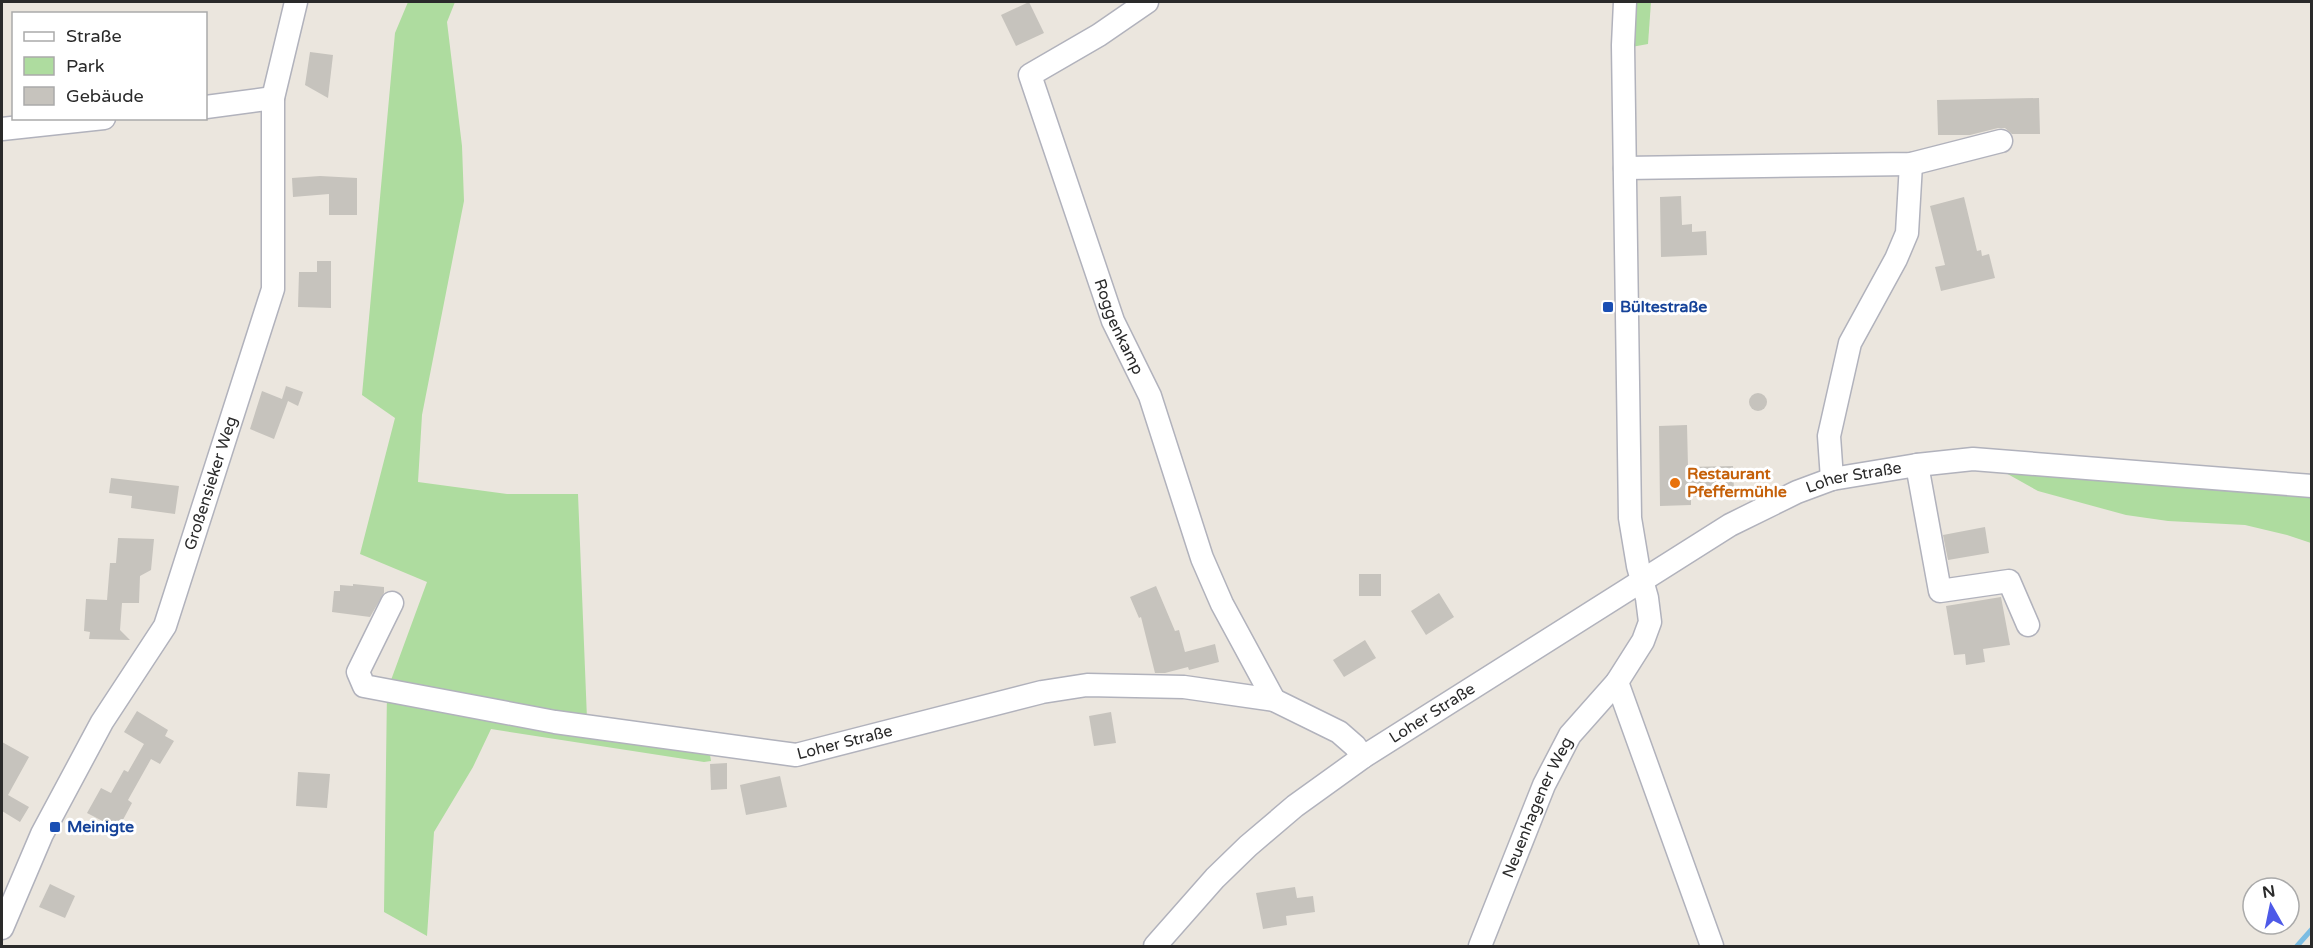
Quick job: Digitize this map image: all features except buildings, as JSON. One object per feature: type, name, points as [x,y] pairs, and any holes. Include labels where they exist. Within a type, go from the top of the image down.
[{"type":"street","name":"Großensieker Weg","points":[[2,928],[42,834],[96,732],[165,626],[273,289],[273,99],[296,2]]},
{"type":"street","name":"Roggenkamp","points":[[1147,2],[1100,35],[1030,75],[1113,321],[1150,396],[1202,558],[1222,604],[1274,700]]},
{"type":"street","points":[[1625,2],[1624,168],[1630,519],[1642,581]]},
{"type":"street","points":[[207,107],[273,99]]},
{"type":"street","points":[[2,129],[85,120]]},
{"type":"street","points":[[1624,168],[1911,164],[2001,141]]},
{"type":"street","points":[[1832,479],[1828,436],[1850,343],[1896,259],[1907,233],[1911,164]]},
{"type":"street","name":"Loher Straße","points":[[1155,946],[1215,878],[1248,846],[1295,806],[1363,757],[1730,525],[1797,492],[1832,479],[1917,465],[1973,459],[2312,486]]},
{"type":"street","points":[[1917,465],[1940,591],[2009,581],[2028,625]]},
{"type":"street","name":"Neuenhagener Weg","points":[[1480,946],[1544,785],[1570,735],[1617,682],[1643,641],[1650,622],[1642,581]]},
{"type":"street","name":"Loher Straße","points":[[392,603],[358,672],[364,686],[555,722],[796,755],[1042,692],[1087,685],[1184,687],[1274,700],[1339,732],[1355,746],[1363,757]]},
{"type":"street","points":[[1617,682],[1712,946]]},
{"type":"green space","points":[[408,2],[455,2],[447,22],[462,146],[464,201],[422,415],[418,482],[507,494],[578,494],[587,719],[707,736],[711,761],[704,762],[491,729],[473,767],[434,832],[427,936],[384,912],[387,691],[427,582],[360,554],[395,418],[362,395],[395,33]]},
{"type":"green space","points":[[1616,2],[1651,2],[1648,44],[1615,50]]},
{"type":"green space","points":[[1970,453],[2311,476],[2311,543],[2245,525],[2168,521],[2126,515],[2038,491]]},
{"type":"waterway","points":[[2297,946],[2312,929]]},
{"type":"place","name":"Bültestraße","points":[[1608,307]]},
{"type":"place","name":"Restaurant Pfeffermühle","points":[[1675,483]]},
{"type":"place","name":"Meinigte","points":[[55,827]]}]
